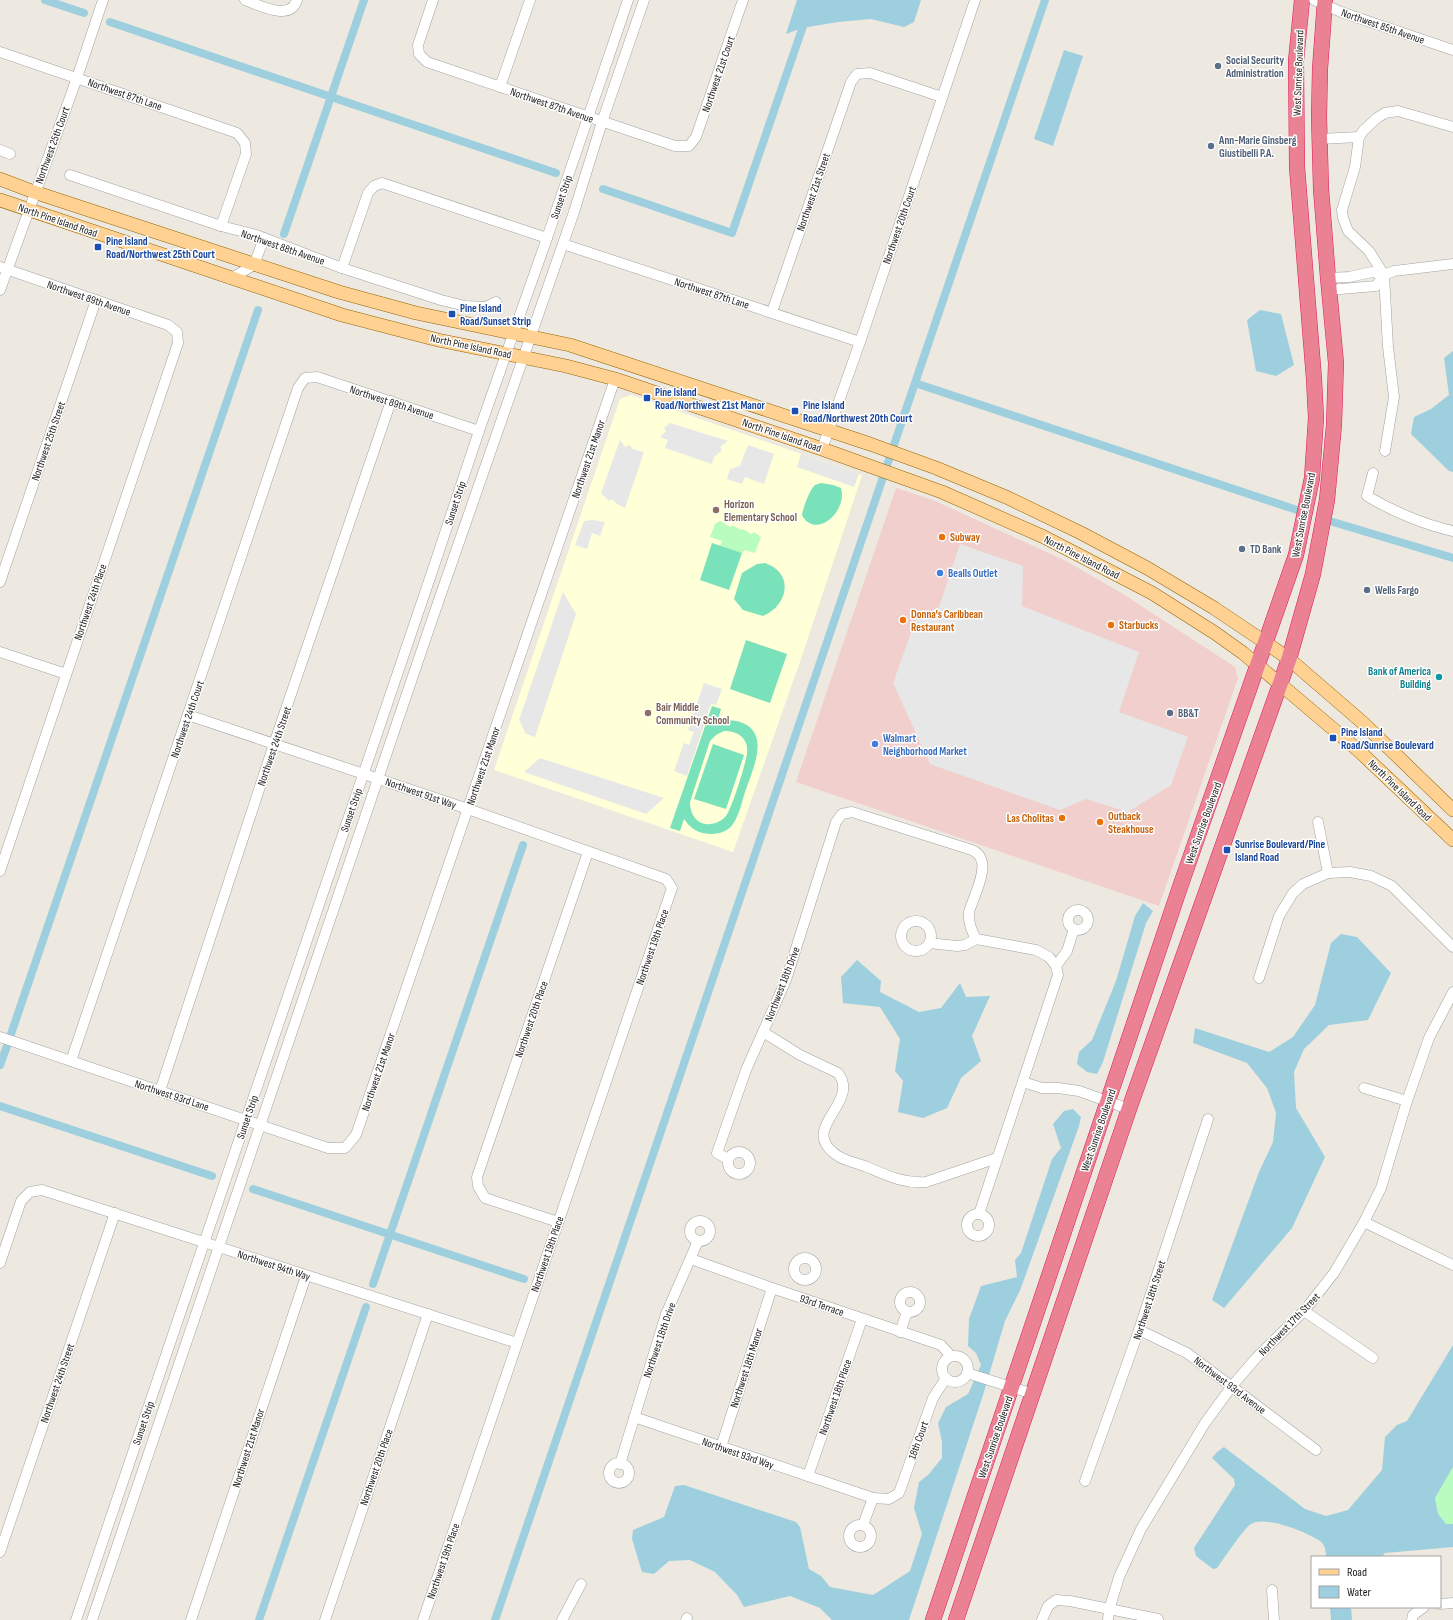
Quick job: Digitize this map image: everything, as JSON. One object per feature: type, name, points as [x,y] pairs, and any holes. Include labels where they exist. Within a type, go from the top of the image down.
[{"type":"highway","name":"West Sunrise Boulevard","points":[[933,1620],[1107,1101],[1296,555],[1312,478],[1316,418],[1313,363],[1298,194],[1296,61],[1302,0]]},
{"type":"highway","name":"West Sunrise Boulevard","points":[[956,1620],[1129,1109],[1289,659],[1313,574],[1327,500],[1334,425],[1336,363],[1321,189],[1319,139],[1321,1]]},
{"type":"main road","name":"North Pine Island Road","points":[[0,179],[34,192],[339,292],[416,313],[570,345],[870,444],[936,468],[1006,497],[1081,533],[1159,576],[1214,608],[1266,642],[1289,659],[1362,722],[1453,810]]},
{"type":"main road","name":"North Pine Island Road","points":[[0,200],[342,315],[438,340],[523,356],[614,379],[863,463],[942,492],[1016,524],[1085,557],[1152,593],[1215,633],[1258,666],[1358,750],[1453,840]]},
{"type":"street","name":"Northwest 25th Court","points":[[0,290],[4,268],[28,210],[77,78],[103,0]]},
{"type":"street","points":[[245,0],[277,11],[289,10],[297,0]]},
{"type":"street","name":"Northwest 87th Avenue","points":[[433,0],[418,45],[419,54],[426,62],[675,146],[689,146]]},
{"type":"street","points":[[500,87],[530,0]]},
{"type":"street","name":"Sunset Strip","points":[[76,1620],[479,431],[547,238],[628,0]]},
{"type":"street","name":"Sunset Strip","points":[[92,1620],[378,779],[523,356],[563,244],[602,122],[644,0]]},
{"type":"street","name":"Northwest 21st Court","points":[[689,146],[696,138],[743,0]]},
{"type":"street","name":"Northwest 20th Court","points":[[822,449],[860,342],[975,0]]},
{"type":"street","name":"Northwest 85th Avenue","points":[[1321,1],[1341,12],[1453,50]]},
{"type":"street","name":"Northwest 87th Lane","points":[[0,52],[237,133],[245,143],[246,154],[221,226]]},
{"type":"street","name":"Northwest 21st Street","points":[[772,312],[851,82],[857,74],[870,73],[942,97]]},
{"type":"street","points":[[1385,451],[1394,397],[1388,347],[1384,275],[1370,251],[1348,231],[1343,218],[1342,210],[1355,167],[1359,138],[1364,130],[1377,118],[1385,113],[1398,111],[1453,128]]},
{"type":"street","points":[[1319,139],[1359,138]]},
{"type":"street","name":"Northwest 88th Avenue","points":[[70,175],[221,226],[264,238],[342,268],[441,300],[465,306],[486,307],[496,302]]},
{"type":"street","points":[[342,268],[368,193],[374,186],[382,183],[547,238]]},
{"type":"street","points":[[230,278],[254,265],[264,238]]},
{"type":"street","name":"Northwest 87th Lane","points":[[563,244],[860,342]]},
{"type":"street","points":[[1328,284],[1376,286],[1384,275],[1394,270],[1453,264]]},
{"type":"street","name":"Northwest 89th Avenue","points":[[4,268],[168,325],[177,332]]},
{"type":"street","points":[[1328,284],[1349,277],[1372,272],[1384,275]]},
{"type":"street","name":"Northwest 25th Street","points":[[0,582],[96,300]]},
{"type":"street","name":"Northwest 24th Place","points":[[0,871],[178,343],[177,332]]},
{"type":"street","name":"Northwest 89th Avenue","points":[[305,378],[317,377],[479,431]]},
{"type":"street","name":"Northwest 24th Court","points":[[70,1061],[298,388],[305,378]]},
{"type":"street","name":"Northwest 21st Manor","points":[[345,1148],[356,1135],[614,379]]},
{"type":"street","name":"Northwest 24th Street","points":[[160,1091],[274,744],[391,401]]},
{"type":"street","points":[[1373,473],[1367,496],[1381,505],[1439,528],[1453,531]]},
{"type":"street","points":[[0,652],[66,674]]},
{"type":"street","name":"Northwest 91st Way","points":[[188,715],[468,809],[666,879],[672,888]]},
{"type":"street","name":"Northwest 18th Drive","points":[[728,1159],[717,1153],[746,1070],[786,980],[836,822],[842,814],[852,812],[972,850],[978,854],[981,858],[983,870],[969,912],[969,918],[976,939]]},
{"type":"street","points":[[1318,822],[1328,873]]},
{"type":"street","name":"Northwest 20th Place","points":[[558,1222],[485,1198],[478,1186],[477,1176],[588,852]]},
{"type":"street","points":[[1259,978],[1279,916],[1293,893],[1303,884],[1328,873],[1350,872],[1371,876],[1392,886],[1453,947]]},
{"type":"street","name":"Northwest 19th Place","points":[[423,1620],[672,888]]},
{"type":"street","points":[[1056,966],[1067,951],[1074,929]]},
{"type":"street","points":[[929,943],[957,946],[965,945],[976,939],[1036,950],[1049,957],[1056,966],[1058,975],[979,1214]]},
{"type":"street","name":"Northwest 17th Street","points":[[1109,1615],[1118,1577],[1141,1529],[1205,1423],[1232,1386],[1257,1357],[1304,1311],[1334,1273],[1364,1222],[1381,1188],[1406,1101],[1429,1038],[1453,992]]},
{"type":"street","points":[[763,1032],[800,1055],[838,1073],[843,1078],[845,1084],[844,1093],[828,1121],[824,1133],[826,1145],[837,1156],[900,1180],[915,1183],[926,1182],[998,1158]]},
{"type":"street","name":"Northwest 93rd Lane","points":[[0,1037],[328,1148],[345,1148]]},
{"type":"street","points":[[1023,1082],[1042,1088],[1058,1088],[1079,1091],[1129,1109]]},
{"type":"street","points":[[1364,1088],[1406,1101]]},
{"type":"street","name":"Northwest 18th Street","points":[[1085,1481],[1139,1330],[1208,1119]]},
{"type":"street","name":"Northwest 94th Way","points":[[0,1263],[21,1202],[30,1192],[42,1190],[517,1343]]},
{"type":"street","name":"Northwest 24th Street","points":[[0,1552],[115,1213]]},
{"type":"street","points":[[1364,1222],[1453,1265]]},
{"type":"street","name":"Northwest 18th Drive","points":[[634,1418],[666,1314],[698,1242]]},
{"type":"street","name":"93rd Terrace","points":[[690,1258],[772,1288],[941,1345],[951,1356]]},
{"type":"street","name":"Northwest 21st Manor","points":[[191,1620],[306,1276]]},
{"type":"street","points":[[796,1296],[802,1279]]},
{"type":"street","name":"Northwest 18th Manor","points":[[721,1447],[772,1288]]},
{"type":"street","points":[[1304,1311],[1373,1358]]},
{"type":"street","points":[[900,1332],[907,1312]]},
{"type":"street","name":"Northwest 20th Place","points":[[325,1620],[428,1314]]},
{"type":"street","name":"Northwest 18th Place","points":[[808,1476],[862,1319]]},
{"type":"street","name":"Northwest 93rd Avenue","points":[[1139,1330],[1187,1353],[1316,1450]]},
{"type":"street","points":[[951,1356],[959,1356],[963,1358],[968,1365],[971,1374],[958,1382],[949,1380],[946,1378],[942,1370],[942,1366],[947,1358],[951,1356]]},
{"type":"street","points":[[971,1374],[1033,1394]]},
{"type":"street","name":"18th Court","points":[[889,1500],[899,1493],[933,1398],[946,1378]]},
{"type":"street","points":[[620,1464],[634,1418]]},
{"type":"street","name":"Northwest 93rd Way","points":[[634,1418],[872,1498],[889,1500]]},
{"type":"street","points":[[863,1526],[872,1498]]},
{"type":"street","points":[[566,1619],[581,1584]]},
{"type":"street","points":[[1272,1590],[1274,1620]]},
{"type":"street","points":[[1042,1620],[1048,1606],[1056,1600],[1070,1600],[1109,1615],[1158,1619]]},
{"type":"street","points":[[1441,1604],[1453,1603]]},
{"type":"street","points":[[1413,1617],[1423,1608]]},
{"type":"shaded area","points":[[631,395],[862,475],[802,656],[733,852],[494,770],[620,399]]},
{"type":"shaded area","points":[[670,423],[728,441],[720,447],[722,450],[714,457],[712,464],[665,448],[668,440],[660,437],[666,431],[664,428]]},
{"type":"shaded area","points":[[620,440],[625,447],[629,445],[633,449],[644,452],[625,508],[617,504],[612,499],[609,501],[601,493]]},
{"type":"shaded area","points":[[748,445],[774,454],[764,484],[745,477],[742,484],[727,479],[730,469],[740,466]]},
{"type":"shaded area","points":[[801,454],[859,474],[854,487],[797,467]]},
{"type":"shaded area","points":[[896,488],[933,500],[1066,561],[1123,594],[1235,667],[1238,678],[1159,906],[796,782]]},
{"type":"shaded area","points":[[593,520],[605,522],[600,536],[592,533],[587,549],[575,545],[584,521]]},
{"type":"shaded area","points":[[960,544],[1023,566],[1022,606],[1139,652],[1119,712],[1188,737],[1171,785],[1128,812],[1086,799],[1060,810],[930,764],[893,683],[916,619],[939,607]]},
{"type":"shaded area","points":[[563,592],[576,614],[535,737],[526,734],[519,720]]},
{"type":"shaded area","points":[[704,683],[722,689],[716,705],[711,704],[687,776],[674,771],[684,743],[689,745],[694,732],[688,730]]},
{"type":"shaded area","points":[[540,758],[664,798],[646,814],[524,772]]},
{"type":"green space","points":[[821,483],[841,488],[842,497],[840,506],[835,514],[822,524],[815,525],[808,522],[802,515],[805,503],[811,490],[815,485]]},
{"type":"green space","points":[[720,521],[731,527],[732,525],[741,530],[748,531],[747,532],[752,534],[753,532],[759,535],[761,537],[755,553],[745,550],[742,553],[720,546],[722,541],[710,537],[715,524]]},
{"type":"green space","points":[[712,543],[742,553],[729,590],[700,580]]},
{"type":"green space","points":[[765,563],[781,574],[785,589],[783,597],[778,604],[772,611],[763,616],[743,610],[734,599],[742,573],[757,564]]},
{"type":"green space","points":[[746,640],[787,654],[770,703],[730,689]]},
{"type":"green space","points":[[712,706],[721,709],[717,723],[723,721],[740,722],[749,727],[755,734],[757,742],[755,762],[741,807],[730,828],[720,833],[710,834],[699,832],[690,826],[684,819],[680,831],[670,828]],"holes":[[[724,731],[738,734],[745,740],[747,754],[729,812],[720,821],[713,824],[705,824],[698,821],[693,815],[690,802],[710,741],[716,735]]]},
{"type":"green space","points":[[713,744],[744,755],[726,809],[694,799]]},
{"type":"green space","points":[[1453,1467],[1453,1524],[1446,1525],[1438,1514],[1435,1498]]},
{"type":"water","points":[[797,0],[921,0],[914,22],[904,27],[871,19],[838,22],[802,28],[786,34]]},
{"type":"water","points":[[1064,50],[1083,56],[1053,146],[1034,139]]},
{"type":"water","points":[[1260,310],[1281,314],[1294,365],[1276,376],[1256,371],[1247,320]]},
{"type":"water","points":[[1453,351],[1453,472],[1449,471],[1411,434],[1414,417],[1431,409],[1449,395],[1444,358]]},
{"type":"water","points":[[1143,903],[1153,911],[1146,923],[1103,1062],[1097,1074],[1087,1072],[1077,1064],[1079,1052],[1092,1040],[1116,981],[1135,916]]},
{"type":"water","points":[[1341,934],[1357,937],[1391,973],[1368,1020],[1329,1025],[1304,1049],[1294,1072],[1296,1108],[1325,1157],[1292,1228],[1224,1308],[1212,1300],[1259,1172],[1273,1142],[1276,1113],[1267,1088],[1247,1063],[1193,1043],[1195,1028],[1269,1052],[1293,1037],[1315,1005],[1331,943]]},
{"type":"water","points":[[857,960],[881,981],[880,992],[919,1012],[941,1008],[960,983],[966,997],[990,996],[972,1036],[981,1061],[961,1078],[947,1108],[923,1118],[898,1112],[903,1081],[895,1071],[900,1039],[880,1007],[843,1003],[841,977]]},
{"type":"water","points":[[1073,1109],[1081,1117],[1079,1126],[1021,1288],[1005,1321],[983,1395],[909,1620],[832,1620],[820,1608],[790,1596],[744,1607],[737,1595],[715,1572],[690,1560],[669,1561],[654,1574],[642,1572],[632,1539],[633,1530],[664,1517],[675,1486],[684,1485],[796,1522],[800,1527],[809,1569],[821,1576],[830,1587],[873,1595],[910,1571],[922,1534],[914,1508],[919,1482],[928,1475],[942,1458],[942,1442],[938,1423],[946,1407],[968,1394],[981,1365],[976,1353],[968,1346],[969,1319],[981,1286],[1017,1277],[1015,1260],[1021,1253],[1052,1159],[1061,1148],[1053,1124],[1064,1111]]},
{"type":"water","points":[[1453,1345],[1453,1467],[1435,1498],[1438,1514],[1446,1524],[1453,1524],[1453,1547],[1385,1553],[1383,1556],[1326,1556],[1323,1544],[1306,1533],[1275,1523],[1257,1522],[1251,1524],[1244,1531],[1217,1568],[1213,1569],[1196,1556],[1194,1548],[1235,1485],[1234,1479],[1212,1458],[1224,1447],[1305,1509],[1326,1516],[1348,1510],[1382,1470],[1385,1437],[1397,1425],[1407,1421]]},
{"type":"water","points":[[1330,1608],[1351,1608],[1352,1620],[1331,1620]]},
{"type":"waterway","points":[[45,0],[84,13]]},
{"type":"waterway","points":[[284,234],[364,0]]},
{"type":"waterway","points":[[603,189],[732,233],[812,0]]},
{"type":"waterway","points":[[495,1620],[1045,0]]},
{"type":"waterway","points":[[110,22],[556,173]]},
{"type":"waterway","points":[[11,1034],[258,310]]},
{"type":"waterway","points":[[915,383],[1297,510]]},
{"type":"waterway","points":[[1333,522],[1453,558]]},
{"type":"waterway","points":[[373,1284],[523,845]]},
{"type":"waterway","points":[[0,1065],[7,1046]]},
{"type":"waterway","points":[[0,1106],[212,1176]]},
{"type":"waterway","points":[[253,1189],[524,1279]]},
{"type":"waterway","points":[[259,1620],[366,1307]]},
{"type":"place","name":"Social Security Administration","points":[[1218,66]]},
{"type":"place","name":"Ann-Marie Ginsberg Giustibelli P.A.","points":[[1211,146]]},
{"type":"place","name":"Pine Island Road/Northwest 25th Court","points":[[98,247]]},
{"type":"place","name":"Pine Island Road/Sunset Strip","points":[[452,314]]},
{"type":"place","name":"Pine Island Road/Northwest 21st Manor","points":[[647,398]]},
{"type":"place","name":"Pine Island Road/Northwest 20th Court","points":[[795,411]]},
{"type":"place","name":"Horizon Elementary School","points":[[716,510]]},
{"type":"place","name":"Subway","points":[[942,537]]},
{"type":"place","name":"TD Bank","points":[[1242,549]]},
{"type":"place","name":"Bealls Outlet","points":[[940,573]]},
{"type":"place","name":"Wells Fargo","points":[[1367,590]]},
{"type":"place","name":"Donna's Caribbean Restaurant","points":[[903,620]]},
{"type":"place","name":"Starbucks","points":[[1111,625]]},
{"type":"place","name":"Bank of America Building","points":[[1439,677]]},
{"type":"place","name":"Bair Middle Community School","points":[[648,713]]},
{"type":"place","name":"BB&T","points":[[1170,713]]},
{"type":"place","name":"Pine Island Road/Sunrise Boulevard","points":[[1333,738]]},
{"type":"place","name":"Walmart Neighborhood Market","points":[[875,744]]},
{"type":"place","name":"Las Cholitas","points":[[1062,818]]},
{"type":"place","name":"Outback Steakhouse","points":[[1100,822]]},
{"type":"place","name":"Sunrise Boulevard/Pine Island Road","points":[[1227,850]]}]
